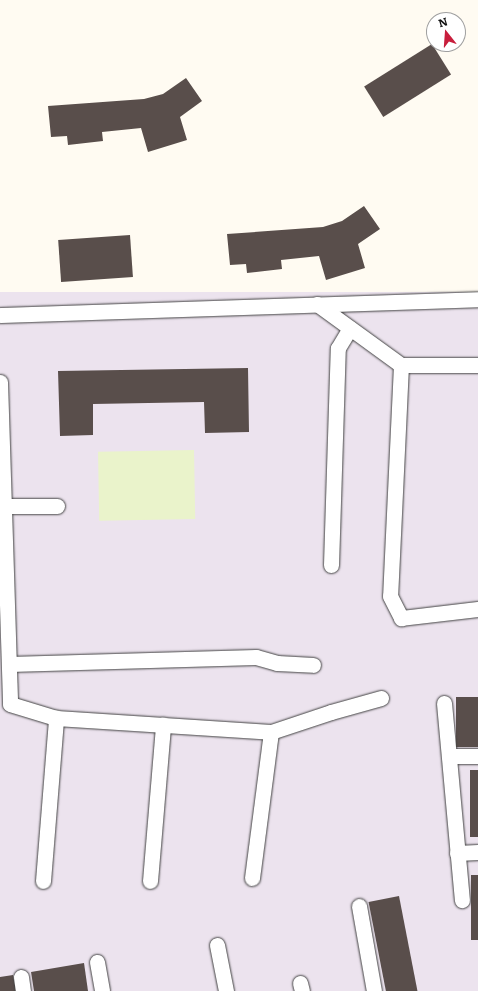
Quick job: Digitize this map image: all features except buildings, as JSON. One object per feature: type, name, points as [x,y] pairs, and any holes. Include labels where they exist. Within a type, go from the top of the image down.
[{"type":"street","points":[[0,315],[478,299]]},
{"type":"street","points":[[316,304],[401,365],[478,365]]},
{"type":"street","points":[[331,565],[338,348],[350,328]]},
{"type":"street","points":[[401,365],[390,596],[401,618],[478,609]]},
{"type":"street","points":[[0,382],[10,704],[56,718],[271,732],[331,712],[381,698]]},
{"type":"street","points":[[4,506],[57,506]]},
{"type":"street","points":[[9,664],[256,657],[277,663],[313,665]]},
{"type":"street","points":[[444,703],[462,900]]},
{"type":"street","points":[[43,881],[56,718]]},
{"type":"street","points":[[150,881],[162,725]]},
{"type":"street","points":[[252,878],[271,732]]},
{"type":"street","points":[[449,756],[478,756]]},
{"type":"street","points":[[457,853],[478,852]]},
{"type":"street","points":[[358,906],[374,991]]},
{"type":"street","points":[[217,945],[226,991]]},
{"type":"street","points":[[97,962],[102,991]]},
{"type":"shaded area","points":[[0,292],[478,292],[478,991],[0,991]]},
{"type":"green space","points":[[194,450],[195,519],[99,521],[98,452]]}]
